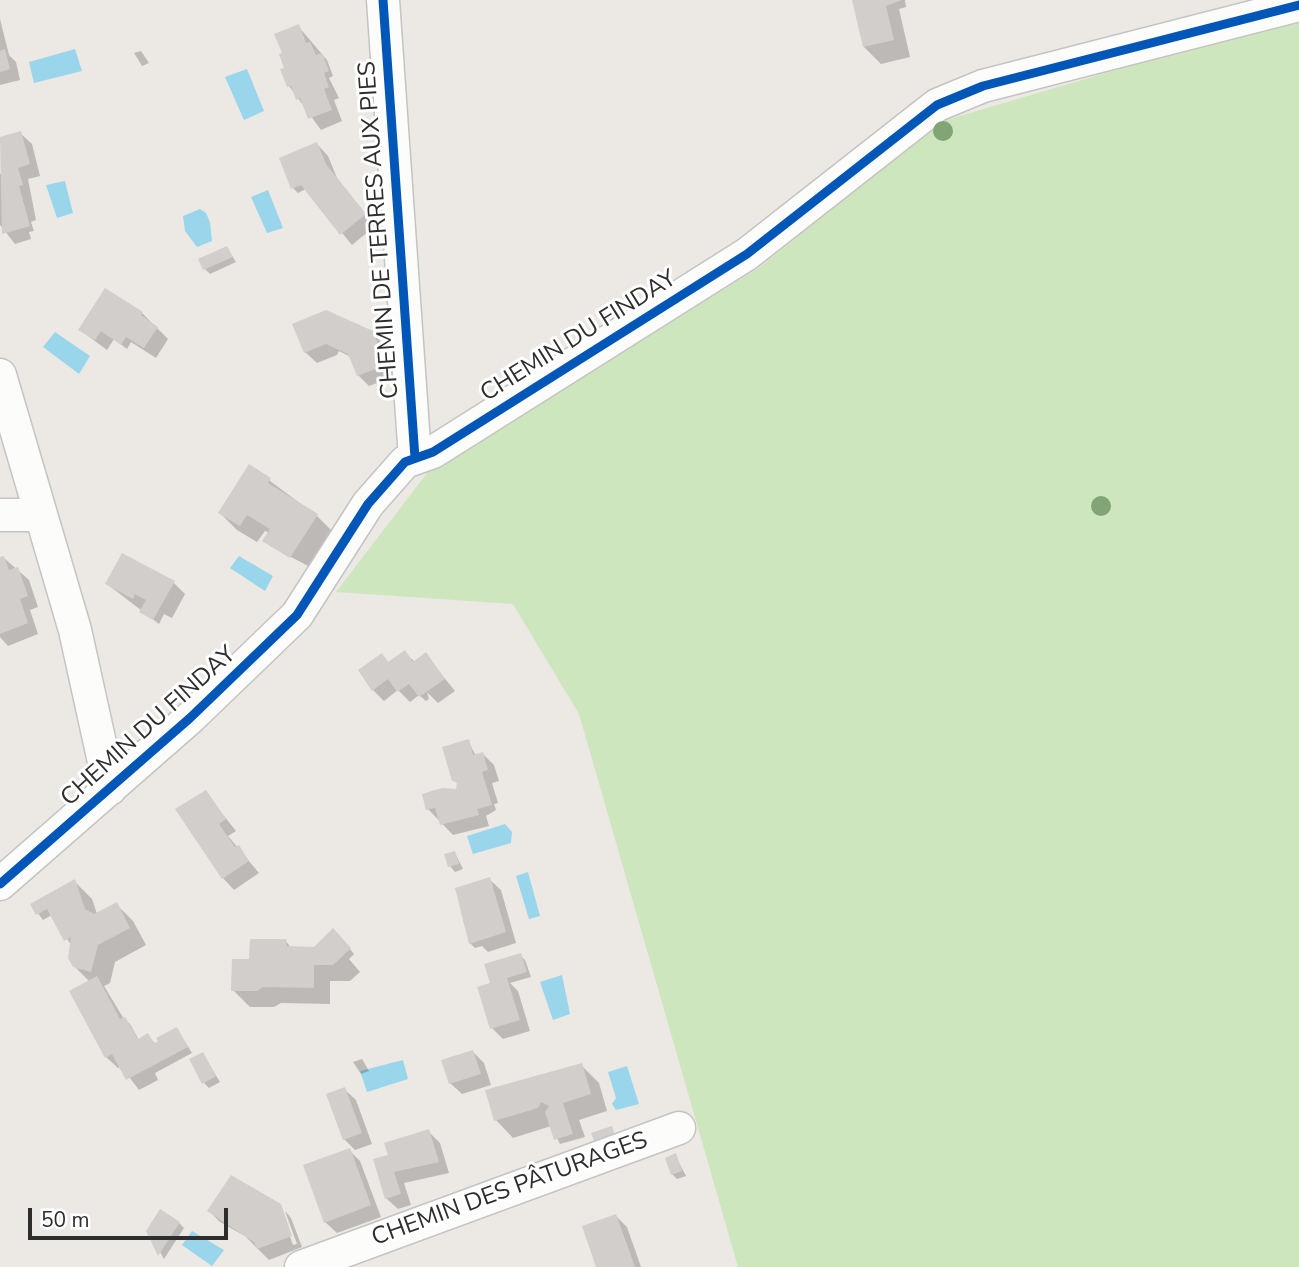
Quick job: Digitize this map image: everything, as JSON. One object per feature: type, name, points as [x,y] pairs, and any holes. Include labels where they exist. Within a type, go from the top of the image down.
[{"type":"street","name":"CHEMIN DE TERRES AUX PIES","points":[[383,0],[415,458]]},
{"type":"street","name":"CHEMIN DU FINDAY","points":[[0,884],[110,789],[298,615],[368,504],[405,462],[433,452],[747,254],[937,105],[984,86],[1299,5]]},
{"type":"street","points":[[0,375],[75,630],[110,789]]},
{"type":"street","points":[[0,515],[41,515]]},
{"type":"street","name":"CHEMIN DES PÂTURAGES","points":[[301,1267],[679,1128]]},
{"type":"green space","points":[[1299,0],[1299,1267],[738,1267],[579,714],[513,604],[336,592],[434,464],[760,267],[936,123],[1289,19]]},
{"type":"water","points":[[75,49],[82,71],[34,83],[29,62]]},
{"type":"water","points":[[247,69],[264,111],[244,120],[225,77]]},
{"type":"water","points":[[65,181],[73,213],[57,218],[46,185]]},
{"type":"water","points":[[268,190],[283,228],[267,233],[251,197]]},
{"type":"water","points":[[200,209],[206,213],[210,222],[212,241],[197,247],[185,231],[183,216]]},
{"type":"water","points":[[55,332],[90,356],[79,374],[43,347]]},
{"type":"water","points":[[239,556],[273,576],[265,591],[230,568]]},
{"type":"water","points":[[505,824],[512,832],[511,843],[473,854],[467,836]]},
{"type":"water","points":[[528,872],[540,916],[529,919],[516,876]]},
{"type":"water","points":[[562,975],[570,1014],[553,1020],[540,982]]},
{"type":"water","points":[[403,1060],[408,1079],[367,1092],[360,1071]]},
{"type":"water","points":[[627,1066],[639,1104],[616,1110],[612,1104],[616,1098],[608,1072]]},
{"type":"water","points":[[192,1231],[224,1250],[212,1266],[182,1245]]},
{"type":"building","points":[[852,0],[902,0],[886,6],[894,40],[863,47]]},
{"type":"building","points":[[299,24],[306,43],[310,42],[316,55],[322,53],[329,71],[324,73],[329,87],[324,89],[332,110],[308,119],[300,98],[296,100],[291,86],[287,87],[280,69],[284,68],[279,54],[282,53],[274,34]]},
{"type":"building","points":[[5,49],[10,69],[0,72],[0,51]]},
{"type":"building","points":[[21,131],[30,164],[18,168],[23,185],[19,186],[30,226],[2,234],[0,137]]},
{"type":"building","points":[[317,142],[326,164],[366,214],[340,235],[301,185],[291,189],[279,158]]},
{"type":"building","points":[[227,246],[233,257],[203,270],[198,259]]},
{"type":"building","points":[[105,288],[143,312],[141,315],[158,327],[144,348],[126,337],[121,345],[101,331],[95,340],[78,330]]},
{"type":"building","points":[[326,310],[373,331],[386,365],[357,376],[348,354],[326,344],[304,353],[292,324]]},
{"type":"building","points":[[249,464],[271,478],[268,483],[318,514],[290,558],[262,541],[270,529],[247,515],[240,526],[218,513]]},
{"type":"building","points":[[122,553],[175,581],[153,620],[139,612],[146,600],[135,594],[133,599],[105,584]]},
{"type":"building","points":[[4,556],[9,570],[18,567],[28,596],[20,599],[28,623],[0,634],[0,557]]},
{"type":"building","points":[[405,650],[413,662],[426,652],[445,679],[419,697],[409,684],[397,692],[388,679],[372,691],[358,670],[382,653],[388,662]]},
{"type":"building","points":[[469,739],[473,755],[483,752],[488,770],[482,772],[492,805],[477,809],[479,815],[440,825],[435,808],[426,810],[422,794],[442,788],[456,789],[457,782],[452,781],[442,747]]},
{"type":"building","points":[[206,790],[226,819],[219,824],[235,847],[239,845],[249,861],[222,879],[175,809]]},
{"type":"building","points":[[455,851],[459,864],[448,867],[444,854]]},
{"type":"building","points":[[490,877],[506,932],[469,944],[455,888]]},
{"type":"building","points":[[75,879],[85,909],[94,914],[117,902],[130,928],[98,945],[91,972],[73,967],[68,958],[71,937],[64,941],[47,909],[36,915],[30,904]]},
{"type":"building","points":[[333,928],[351,948],[333,965],[314,965],[314,988],[263,987],[257,991],[231,991],[232,959],[249,959],[250,939],[286,939],[287,946],[314,947]]},
{"type":"building","points":[[521,953],[527,972],[507,978],[520,1020],[490,1029],[477,987],[490,983],[484,964]]},
{"type":"building","points":[[97,976],[120,1019],[125,1017],[138,1039],[148,1033],[154,1044],[158,1041],[156,1038],[177,1027],[188,1047],[126,1080],[112,1054],[105,1058],[69,991]]},
{"type":"building","points":[[473,1050],[481,1074],[449,1084],[441,1060]]},
{"type":"building","points":[[203,1052],[216,1076],[202,1084],[189,1059]]},
{"type":"building","points":[[582,1063],[591,1094],[563,1103],[573,1134],[554,1140],[545,1112],[549,1106],[541,1102],[538,1108],[494,1121],[485,1090]]},
{"type":"building","points":[[345,1087],[362,1133],[343,1140],[326,1094]]},
{"type":"building","points":[[612,1126],[616,1139],[596,1146],[591,1133]]},
{"type":"building","points":[[429,1129],[439,1162],[394,1172],[401,1194],[385,1199],[373,1159],[388,1155],[384,1143]]},
{"type":"building","points":[[350,1148],[371,1205],[324,1223],[303,1165]]},
{"type":"building","points":[[676,1153],[682,1171],[671,1175],[665,1158]]},
{"type":"building","points":[[231,1175],[281,1204],[292,1236],[257,1249],[254,1242],[207,1211]]},
{"type":"building","points":[[160,1209],[180,1222],[158,1256],[146,1231]]},
{"type":"building","points":[[616,1214],[635,1267],[596,1267],[582,1226]]},
{"type":"cycle path","points":[[383,0],[415,458]]},
{"type":"cycle path","points":[[0,884],[190,718],[297,615],[368,504],[405,462],[433,452],[747,254],[937,105],[983,86],[1299,5]]}]
